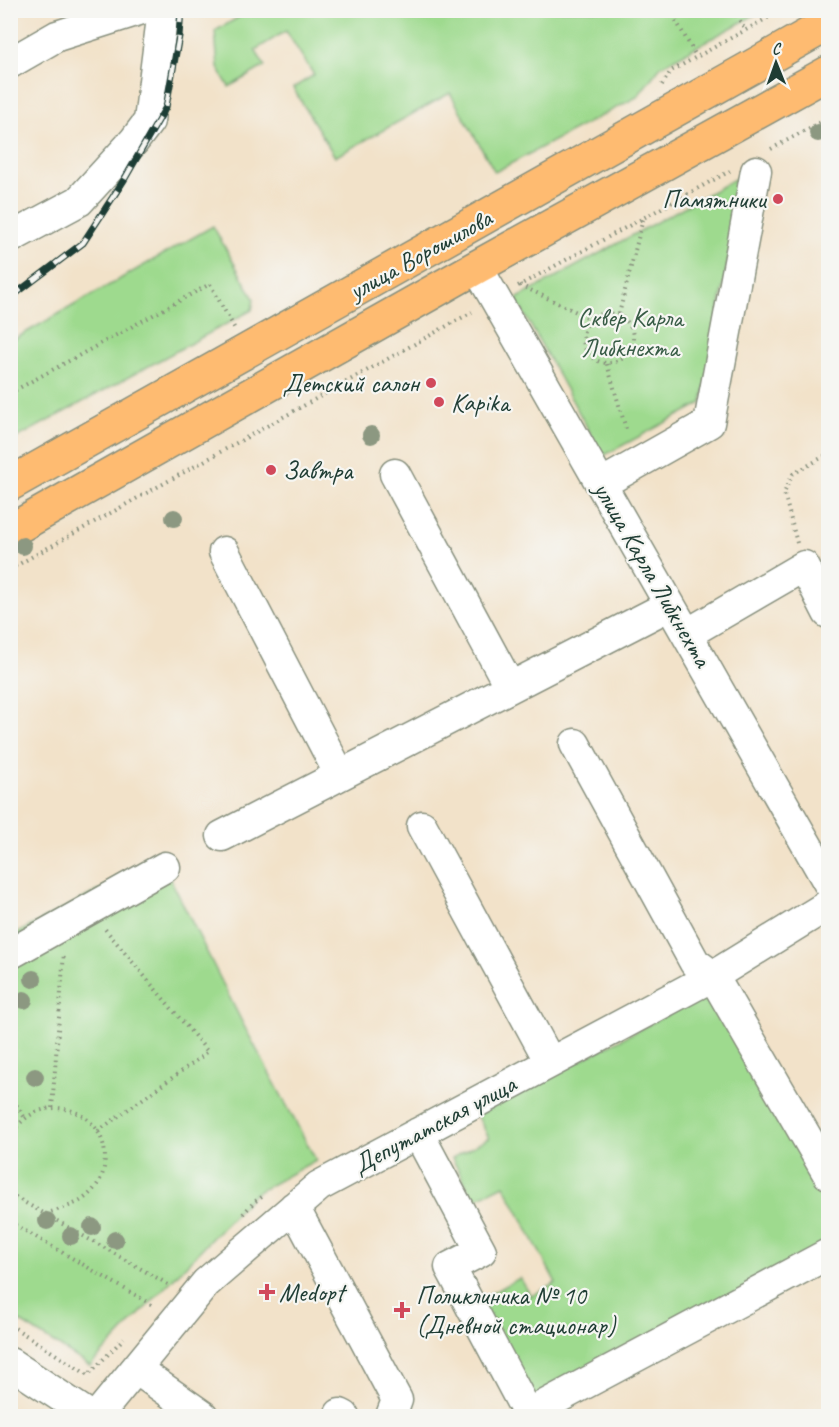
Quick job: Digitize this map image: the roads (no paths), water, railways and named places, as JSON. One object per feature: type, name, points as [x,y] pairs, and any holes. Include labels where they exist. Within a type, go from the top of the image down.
[{"type":"main road","name":"улица Ворошилова","points":[[10,484],[828,24]]},
{"type":"main road","name":"улица Ворошилова","points":[[10,531],[477,267],[828,73]]},
{"type":"street","points":[[10,63],[57,36],[139,10]]},
{"type":"street","points":[[10,238],[79,201],[134,141],[149,121],[163,10]]},
{"type":"street","points":[[601,484],[709,423],[753,163]]},
{"type":"street","name":"улица Карла Либкнехта","points":[[477,267],[507,292],[601,484],[828,882]]},
{"type":"street","points":[[395,474],[510,687]]},
{"type":"street","points":[[224,552],[340,775]]},
{"type":"street","points":[[687,634],[813,568],[828,613]]},
{"type":"street","points":[[222,836],[670,604]]},
{"type":"street","points":[[575,744],[695,963],[713,976],[828,1174]]},
{"type":"street","points":[[422,826],[550,1062]]},
{"type":"street","points":[[10,954],[165,867]]},
{"type":"street","name":"Депутатская улица","points":[[97,1416],[206,1283],[319,1186],[713,976],[828,905]]},
{"type":"street","points":[[418,1132],[481,1251],[450,1267],[528,1414],[828,1254]]},
{"type":"street","points":[[294,1207],[397,1400],[391,1416]]},
{"type":"street","points":[[10,1363],[90,1416]]},
{"type":"street","points":[[136,1369],[203,1416]]},
{"type":"railway","points":[[10,298],[83,243],[124,180],[166,107],[179,36],[181,10]]},
{"type":"place","name":"Памятники","points":[[778,199]]},
{"type":"place","name":"Детский салон","points":[[431,383]]},
{"type":"place","name":"Kapika","points":[[439,402]]},
{"type":"place","name":"Завтра","points":[[271,470]]},
{"type":"place","name":"Medopt","points":[[267,1292]]},
{"type":"place","name":"Поликлиника № 10 (Дневной стационар)","points":[[402,1310]]},
{"type":"park label","name":"Сквер Карла Либкнехта","points":[[630,332]]}]
